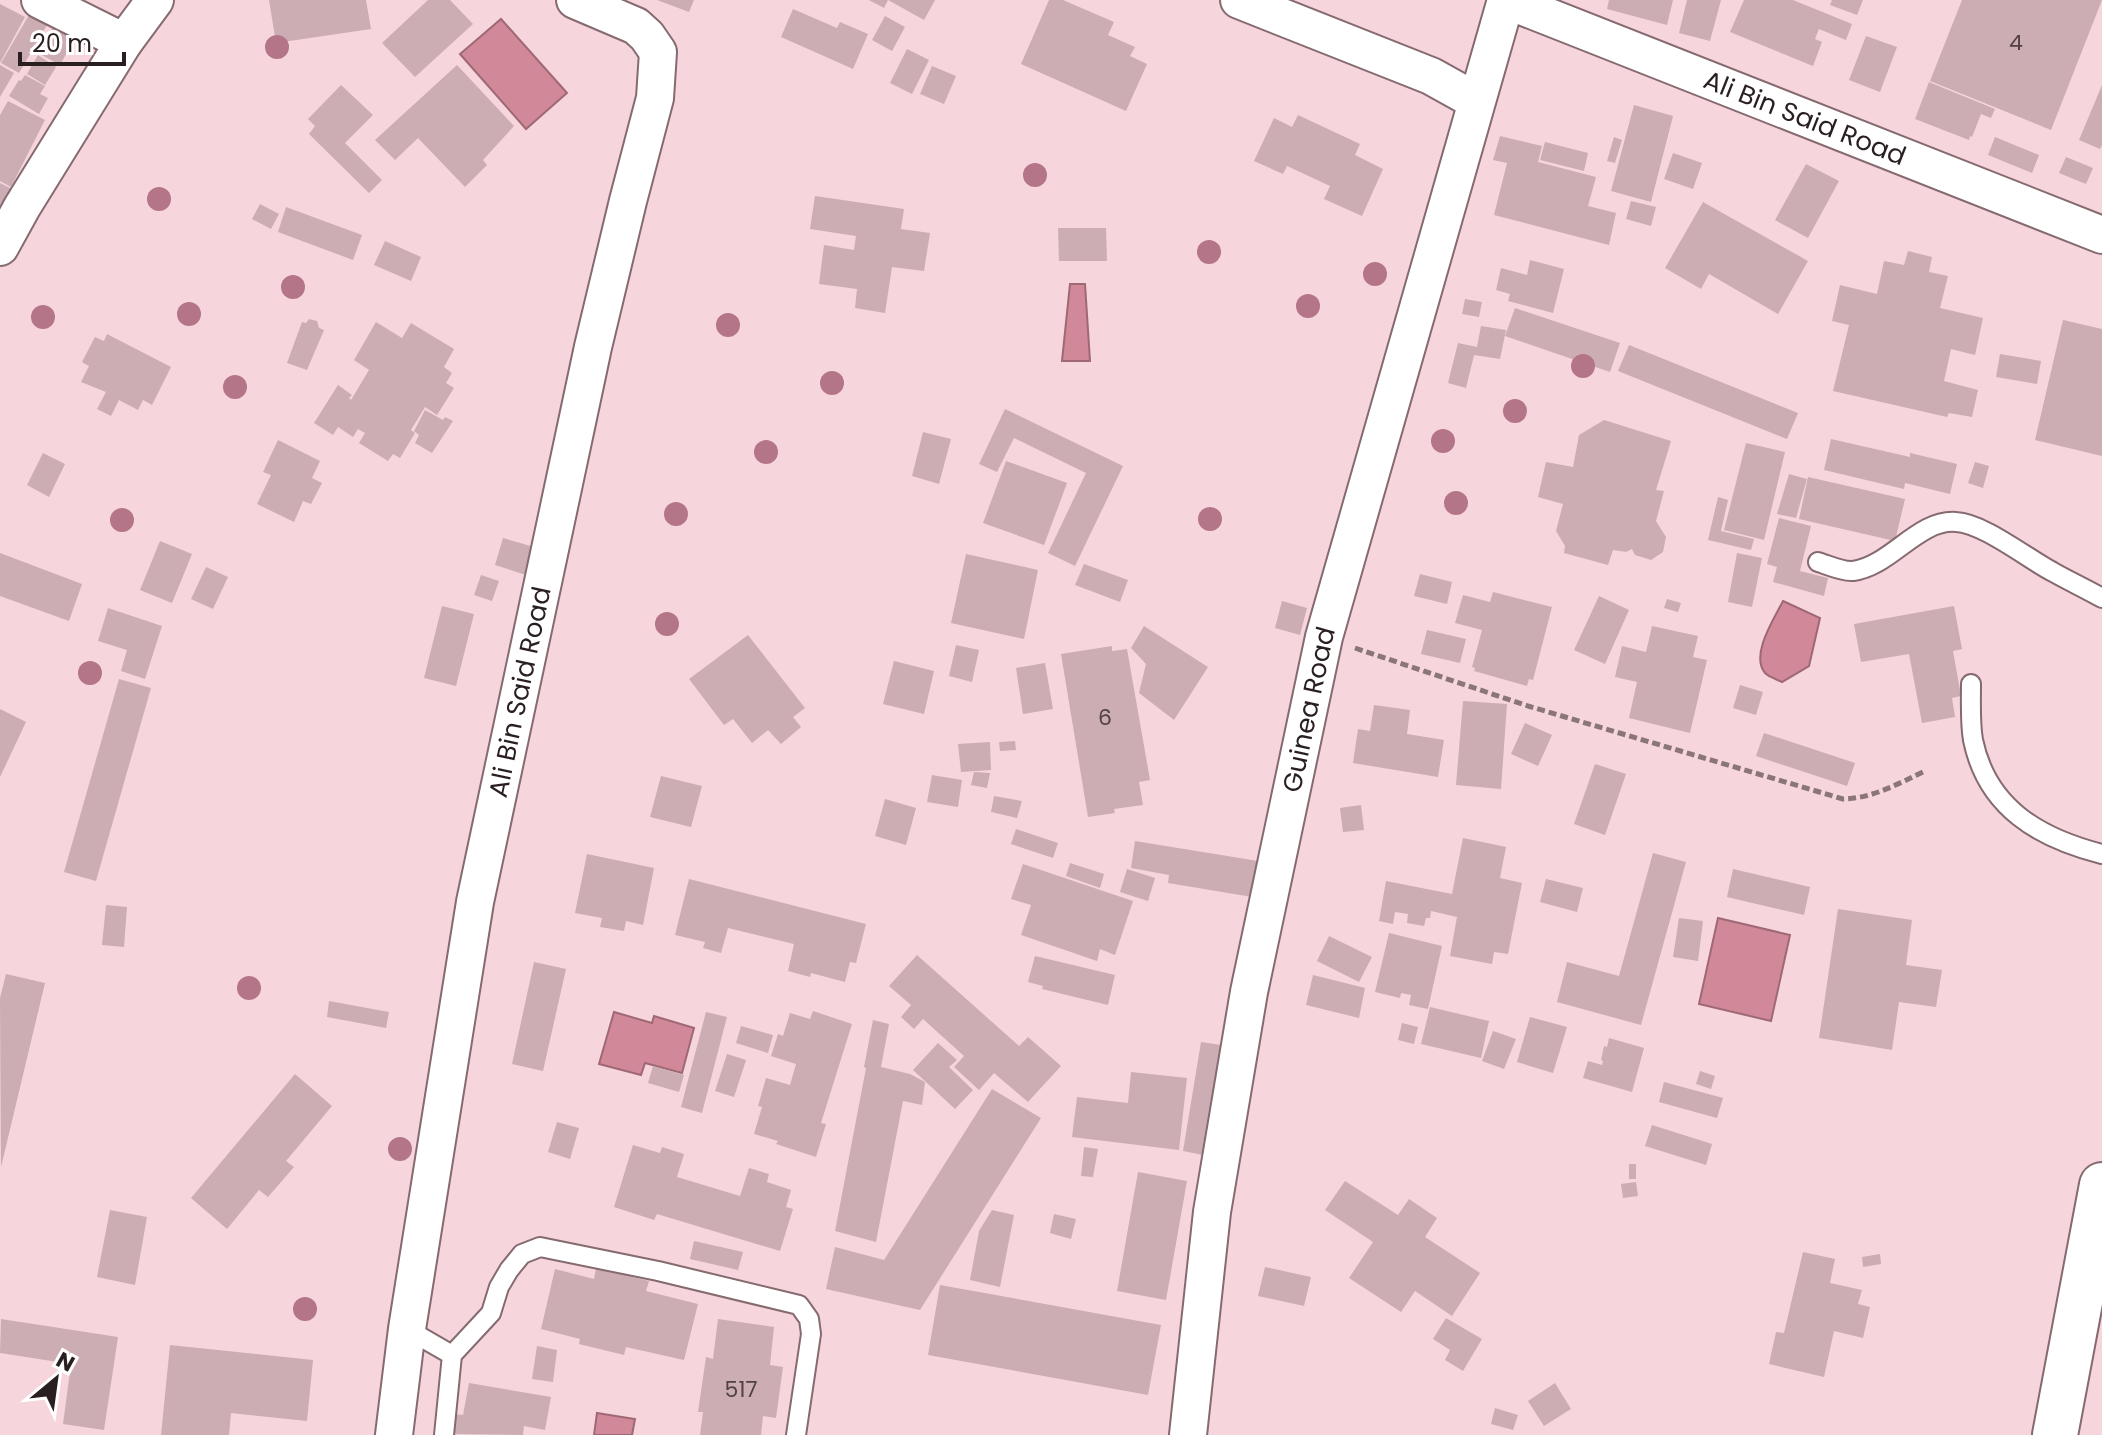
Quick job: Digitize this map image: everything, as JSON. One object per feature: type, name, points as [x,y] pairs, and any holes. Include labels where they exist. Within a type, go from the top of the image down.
[{"type":"street","points":[[40,0],[124,42]]},
{"type":"street","points":[[0,247],[124,42],[155,0]]},
{"type":"street","name":"Ali Bin Said Road","points":[[394,1435],[407,1329],[475,902],[593,347],[655,98],[658,52],[647,36],[636,26],[575,0]]},
{"type":"street","points":[[1239,0],[1431,76],[1476,101]]},
{"type":"street","name":"Ali Bin Said Road","points":[[1506,0],[2102,235]]},
{"type":"street","name":"Guinea Road","points":[[1188,1435],[1212,1212],[1246,1008],[1324,637],[1506,0]]},
{"type":"street","points":[[2055,1435],[2101,1194]]},
{"type":"lane","points":[[1818,562],[1850,572],[1871,566],[1929,528],[1960,522],[2001,541],[2102,598]]},
{"type":"lane","points":[[1971,684],[1973,738],[1982,769],[1996,794],[2017,816],[2042,833],[2102,854]]},
{"type":"lane","points":[[444,1435],[452,1355],[491,1313],[499,1287],[522,1254],[540,1247],[799,1305],[809,1319],[811,1334],[796,1435]]},
{"type":"lane","points":[[407,1329],[452,1355]]},
{"type":"path","points":[[1324,637],[1528,706],[1843,799],[1862,799],[1925,771]]},
{"type":"shaded area","points":[[501,19],[567,93],[526,129],[460,54]]},
{"type":"shaded area","points":[[1070,284],[1085,284],[1090,361],[1062,361]]},
{"type":"shaded area","points":[[1783,601],[1820,618],[1809,666],[1782,682],[1765,673],[1760,657],[1765,637]]},
{"type":"shaded area","points":[[1718,918],[1790,935],[1771,1021],[1699,1004]]},
{"type":"shaded area","points":[[614,1012],[652,1023],[654,1016],[694,1028],[682,1073],[645,1063],[641,1075],[599,1064]]},
{"type":"shaded area","points":[[597,1413],[635,1419],[632,1435],[594,1435]]},
{"type":"building","points":[[269,0],[366,0],[371,29],[276,43]]},
{"type":"building","points":[[428,0],[450,0],[473,24],[415,77],[382,43]]},
{"type":"building","points":[[657,0],[694,0],[689,12]]},
{"type":"building","points":[[869,0],[888,0],[884,8]]},
{"type":"building","points":[[888,0],[935,0],[924,20]]},
{"type":"building","points":[[1049,0],[1063,0],[1114,22],[1108,35],[1135,47],[1130,56],[1147,64],[1126,111],[1021,64]]},
{"type":"building","points":[[1609,0],[1673,0],[1667,25],[1607,9]]},
{"type":"building","points":[[1687,0],[1721,0],[1710,41],[1679,33]]},
{"type":"building","points":[[1744,0],[1793,0],[1852,24],[1846,40],[1819,29],[1815,39],[1822,42],[1813,66],[1730,32]]},
{"type":"building","points":[[1832,0],[1863,0],[1857,15],[1830,5]]},
{"type":"building","points":[[1962,0],[2102,0],[2051,130],[1930,81]]},
{"type":"building","points":[[37,1],[55,11],[19,73],[1,63]]},
{"type":"building","points":[[0,4],[25,17],[0,63]]},
{"type":"building","points":[[793,9],[837,28],[840,22],[868,34],[853,69],[781,37]]},
{"type":"building","points":[[59,16],[85,30],[79,40],[75,38],[60,65],[38,53]]},
{"type":"building","points":[[885,16],[905,27],[892,51],[872,40]]},
{"type":"building","points":[[1866,36],[1897,47],[1880,92],[1849,80]]},
{"type":"building","points":[[907,49],[929,60],[912,94],[890,83]]},
{"type":"building","points":[[38,55],[56,67],[45,85],[27,74]]},
{"type":"building","points":[[0,65],[14,73],[0,97]]},
{"type":"building","points":[[457,65],[514,126],[483,160],[487,165],[465,187],[418,138],[395,160],[375,140]]},
{"type":"building","points":[[932,66],[956,76],[944,104],[920,94]]},
{"type":"building","points":[[25,75],[45,86],[40,94],[48,98],[39,114],[9,96]]},
{"type":"building","points":[[1929,82],[1995,109],[1991,118],[1981,114],[1969,140],[1915,119]]},
{"type":"building","points":[[341,85],[373,115],[345,143],[382,180],[369,193],[309,134],[315,126],[308,119]]},
{"type":"building","points":[[2102,85],[2102,145],[2100,149],[2079,140]]},
{"type":"building","points":[[8,101],[45,120],[11,187],[0,181],[0,115]]},
{"type":"building","points":[[1634,105],[1673,116],[1651,202],[1611,191]]},
{"type":"building","points":[[1298,115],[1360,144],[1355,155],[1383,169],[1362,216],[1324,199],[1330,186],[1287,166],[1283,174],[1254,161],[1274,118],[1292,127]]},
{"type":"building","points":[[1500,136],[1542,146],[1538,162],[1596,177],[1588,206],[1616,213],[1609,245],[1494,215],[1507,163],[1493,160]]},
{"type":"building","points":[[1614,137],[1622,140],[1615,163],[1607,161]]},
{"type":"building","points":[[1995,137],[2039,155],[2032,173],[1988,155]]},
{"type":"building","points":[[1545,142],[1588,153],[1584,171],[1540,160]]},
{"type":"building","points":[[1673,153],[1702,163],[1693,189],[1664,179]]},
{"type":"building","points":[[2066,157],[2093,168],[2086,184],[2059,173]]},
{"type":"building","points":[[1806,164],[1839,181],[1808,238],[1775,220]]},
{"type":"building","points":[[0,183],[14,190],[0,211]]},
{"type":"building","points":[[815,196],[904,209],[901,229],[930,233],[924,271],[892,267],[885,313],[855,308],[857,289],[819,284],[824,245],[854,250],[856,236],[810,229]]},
{"type":"building","points":[[1631,201],[1656,207],[1651,226],[1626,219]]},
{"type":"building","points":[[1703,202],[1808,261],[1778,314],[1709,274],[1701,289],[1665,268]]},
{"type":"building","points":[[260,204],[279,214],[271,229],[252,219]]},
{"type":"building","points":[[286,207],[362,235],[353,260],[278,232]]},
{"type":"building","points":[[1058,228],[1106,228],[1107,261],[1059,261]]},
{"type":"building","points":[[385,241],[421,257],[411,281],[374,265]]},
{"type":"building","points":[[1908,251],[1932,257],[1929,272],[1948,276],[1940,308],[1983,318],[1975,355],[1951,349],[1944,381],[1978,390],[1972,417],[1949,413],[1947,417],[1833,391],[1849,325],[1832,321],[1840,285],[1877,294],[1884,261],[1904,265]]},
{"type":"building","points":[[1530,260],[1564,269],[1553,313],[1508,301],[1510,294],[1496,290],[1501,268],[1527,275]]},
{"type":"building","points":[[1465,299],[1482,302],[1479,317],[1462,314]]},
{"type":"building","points":[[1515,308],[1620,343],[1610,372],[1505,336]]},
{"type":"building","points":[[309,319],[317,321],[319,328],[324,330],[307,370],[287,363],[302,322],[306,323]]},
{"type":"building","points":[[2063,320],[2102,329],[2102,456],[2035,440]]},
{"type":"building","points":[[376,322],[402,338],[411,323],[454,349],[444,367],[452,373],[446,383],[454,388],[437,415],[425,407],[411,430],[415,433],[400,458],[393,454],[388,461],[359,443],[365,433],[358,429],[353,437],[338,427],[333,435],[314,423],[338,385],[352,395],[351,400],[369,370],[354,360]]},
{"type":"building","points":[[1481,326],[1506,330],[1500,359],[1474,355],[1466,388],[1448,383],[1458,343],[1477,347]]},
{"type":"building","points":[[107,334],[171,367],[152,405],[143,400],[138,410],[119,400],[111,416],[97,409],[106,392],[81,382],[89,366],[82,362],[95,337],[104,341]]},
{"type":"building","points":[[1629,345],[1798,413],[1787,439],[1618,371]]},
{"type":"building","points":[[2000,354],[2041,361],[2037,384],[1996,377]]},
{"type":"building","points":[[1005,409],[1123,466],[1075,566],[1048,553],[1086,473],[1014,438],[997,472],[979,464]]},
{"type":"building","points":[[425,410],[443,420],[445,417],[453,421],[432,453],[415,443],[419,435],[414,431]]},
{"type":"building","points":[[1604,420],[1671,441],[1656,490],[1664,491],[1656,521],[1666,537],[1663,552],[1651,560],[1635,555],[1632,549],[1626,552],[1613,550],[1608,565],[1564,553],[1565,546],[1556,531],[1563,504],[1538,497],[1546,462],[1573,467],[1579,435]]},
{"type":"building","points":[[923,432],[951,439],[939,484],[912,476]]},
{"type":"building","points":[[1831,439],[1957,464],[1950,494],[1905,483],[1904,489],[1824,470]]},
{"type":"building","points":[[278,440],[320,461],[312,478],[322,483],[311,504],[303,501],[294,522],[257,504],[271,475],[263,472]]},
{"type":"building","points":[[1746,443],[1785,452],[1764,540],[1724,530]]},
{"type":"building","points":[[43,453],[65,464],[49,497],[27,485]]},
{"type":"building","points":[[1006,461],[1067,483],[1044,545],[983,523]]},
{"type":"building","points":[[1975,462],[1989,466],[1983,488],[1968,483]]},
{"type":"building","points":[[1789,474],[1807,479],[1796,518],[1777,514]]},
{"type":"building","points":[[1808,477],[1905,499],[1895,541],[1799,519]]},
{"type":"building","points":[[1718,497],[1728,500],[1721,531],[1754,539],[1751,550],[1708,540]]},
{"type":"building","points":[[1779,518],[1811,526],[1800,571],[1828,578],[1824,596],[1773,582],[1777,567],[1767,564]]},
{"type":"building","points":[[503,538],[534,547],[526,575],[495,565]]},
{"type":"building","points":[[160,541],[192,554],[172,603],[140,590]]},
{"type":"building","points":[[0,553],[82,584],[69,621],[0,596]]},
{"type":"building","points":[[1737,553],[1762,558],[1752,607],[1728,602]]},
{"type":"building","points":[[966,554],[1038,570],[1024,639],[951,623]]},
{"type":"building","points":[[1084,564],[1128,580],[1120,602],[1075,585]]},
{"type":"building","points":[[206,567],[228,577],[213,609],[191,599]]},
{"type":"building","points":[[1420,574],[1452,582],[1447,604],[1414,596]]},
{"type":"building","points":[[481,575],[499,581],[492,601],[474,595]]},
{"type":"building","points":[[1493,592],[1552,607],[1533,680],[1529,679],[1527,686],[1474,671],[1472,667],[1482,630],[1455,623],[1463,595],[1490,602]]},
{"type":"building","points":[[1599,596],[1629,610],[1605,664],[1574,650]]},
{"type":"building","points":[[1667,599],[1681,603],[1678,612],[1664,608]]},
{"type":"building","points":[[1282,601],[1307,608],[1300,635],[1275,628]]},
{"type":"building","points":[[442,606],[474,614],[456,686],[424,678]]},
{"type":"building","points":[[1954,606],[1962,649],[1953,651],[1961,696],[1952,698],[1955,717],[1922,723],[1909,654],[1861,662],[1854,624]]},
{"type":"building","points":[[108,608],[162,626],[145,679],[121,671],[127,650],[98,641]]},
{"type":"building","points":[[1144,626],[1208,667],[1174,720],[1139,693],[1146,664],[1131,648]]},
{"type":"building","points":[[1652,626],[1698,636],[1693,657],[1707,660],[1690,733],[1629,718],[1637,682],[1615,677],[1622,646],[1646,652]]},
{"type":"building","points":[[1427,630],[1466,639],[1460,663],[1421,654]]},
{"type":"building","points":[[748,635],[805,708],[793,717],[801,727],[781,744],[768,730],[752,743],[733,719],[724,725],[689,679]]},
{"type":"building","points":[[956,645],[979,650],[972,682],[949,676]]},
{"type":"building","points":[[1112,646],[1112,651],[1127,649],[1150,780],[1139,782],[1143,805],[1088,817],[1061,654]]},
{"type":"building","points":[[894,661],[934,671],[924,714],[883,704]]},
{"type":"building","points":[[1045,663],[1053,709],[1023,714],[1016,668]]},
{"type":"building","points":[[119,679],[151,688],[96,881],[64,872]]},
{"type":"building","points":[[1740,685],[1763,692],[1756,715],[1733,708]]},
{"type":"building","points":[[1463,701],[1507,704],[1501,789],[1456,785]]},
{"type":"building","points":[[1374,705],[1410,710],[1407,734],[1444,740],[1438,777],[1353,763],[1358,729],[1370,731]]},
{"type":"building","points":[[0,709],[26,722],[0,777]]},
{"type":"building","points":[[1525,723],[1552,735],[1538,766],[1511,754]]},
{"type":"building","points":[[1764,733],[1855,763],[1847,786],[1756,756]]},
{"type":"building","points":[[1015,741],[1016,750],[1000,751],[999,742]]},
{"type":"building","points":[[990,742],[991,770],[961,772],[958,744]]},
{"type":"building","points":[[1595,764],[1626,774],[1605,835],[1574,824]]},
{"type":"building","points":[[974,772],[990,773],[987,788],[971,785]]},
{"type":"building","points":[[932,775],[962,780],[958,807],[927,802]]},
{"type":"building","points":[[661,776],[702,786],[691,827],[650,817]]},
{"type":"building","points":[[994,796],[1022,801],[1017,818],[991,812]]},
{"type":"building","points":[[885,799],[916,808],[906,845],[875,836]]},
{"type":"building","points":[[1361,805],[1364,830],[1343,832],[1340,808]]},
{"type":"building","points":[[1016,829],[1058,843],[1053,858],[1011,844]]},
{"type":"building","points":[[1463,838],[1506,847],[1500,878],[1522,883],[1508,954],[1494,952],[1492,964],[1450,956],[1457,917],[1431,911],[1424,926],[1407,923],[1408,914],[1395,912],[1393,924],[1379,921],[1386,881],[1452,894]]},
{"type":"building","points":[[1135,841],[1258,861],[1252,897],[1168,883],[1169,875],[1131,868]]},
{"type":"building","points":[[1653,853],[1686,862],[1641,1025],[1557,1002],[1567,962],[1619,976]]},
{"type":"building","points":[[587,854],[654,868],[643,925],[626,921],[624,931],[600,927],[602,918],[575,913]]},
{"type":"building","points":[[1070,863],[1104,874],[1100,888],[1066,876]]},
{"type":"building","points":[[1023,864],[1133,901],[1115,955],[1100,949],[1097,961],[1021,935],[1031,905],[1011,899]]},
{"type":"building","points":[[1127,869],[1155,878],[1148,901],[1120,892]]},
{"type":"building","points":[[1733,869],[1810,887],[1804,915],[1727,897]]},
{"type":"building","points":[[689,879],[866,924],[856,963],[850,962],[845,982],[788,971],[794,944],[728,928],[721,953],[703,948],[705,942],[675,935]]},
{"type":"building","points":[[1546,879],[1583,888],[1577,912],[1540,902]]},
{"type":"building","points":[[106,905],[127,907],[124,947],[102,945]]},
{"type":"building","points":[[1838,909],[1912,920],[1906,965],[1942,970],[1936,1007],[1899,1002],[1892,1050],[1819,1038]]},
{"type":"building","points":[[1679,918],[1703,921],[1698,961],[1673,957]]},
{"type":"building","points":[[1389,933],[1442,946],[1428,1009],[1409,1005],[1411,995],[1401,993],[1400,998],[1375,992]]},
{"type":"building","points":[[1329,936],[1372,957],[1359,982],[1317,961]]},
{"type":"building","points":[[917,955],[1019,1046],[1028,1037],[1061,1066],[1028,1102],[994,1073],[979,1090],[954,1067],[964,1056],[923,1019],[914,1029],[901,1017],[911,1005],[889,986]]},
{"type":"building","points":[[1035,956],[1115,975],[1108,1005],[1042,989],[1043,986],[1028,982]]},
{"type":"building","points":[[534,962],[566,969],[543,1071],[512,1064]]},
{"type":"building","points":[[6,974],[45,983],[1,1167],[0,998]]},
{"type":"building","points":[[1313,975],[1365,988],[1359,1018],[1306,1005]]},
{"type":"building","points":[[329,1001],[389,1012],[386,1028],[327,1017]]},
{"type":"building","points":[[1430,1007],[1489,1021],[1481,1058],[1421,1044]]},
{"type":"building","points":[[813,1011],[852,1024],[821,1123],[826,1124],[816,1157],[754,1134],[766,1078],[790,1085],[796,1064],[771,1056],[778,1034],[783,1036],[790,1013],[810,1019]]},
{"type":"building","points":[[706,1012],[727,1017],[702,1113],[681,1107]]},
{"type":"building","points":[[1530,1017],[1567,1027],[1553,1073],[1517,1062]]},
{"type":"building","points":[[873,1020],[889,1024],[881,1067],[910,1074],[925,1082],[922,1105],[903,1101],[876,1242],[835,1231]]},
{"type":"building","points":[[1402,1023],[1418,1027],[1414,1044],[1398,1040]]},
{"type":"building","points":[[741,1026],[773,1035],[768,1053],[736,1043]]},
{"type":"building","points":[[1493,1031],[1516,1039],[1504,1069],[1482,1061]]},
{"type":"building","points":[[1609,1038],[1644,1048],[1632,1092],[1583,1078],[1588,1061],[1602,1065],[1604,1046],[1607,1047]]},
{"type":"building","points":[[1201,1042],[1221,1045],[1203,1155],[1183,1151]]},
{"type":"building","points":[[938,1043],[957,1060],[949,1067],[973,1090],[955,1109],[913,1070]]},
{"type":"building","points":[[727,1054],[746,1060],[734,1097],[715,1091]]},
{"type":"building","points":[[653,1066],[684,1075],[679,1092],[648,1083]]},
{"type":"building","points":[[1700,1071],[1715,1076],[1711,1089],[1696,1084]]},
{"type":"building","points":[[1131,1072],[1187,1078],[1179,1150],[1072,1137],[1077,1097],[1128,1103]]},
{"type":"building","points":[[295,1074],[332,1106],[286,1161],[294,1167],[268,1197],[259,1190],[227,1229],[191,1198]]},
{"type":"building","points":[[1664,1082],[1723,1098],[1717,1118],[1659,1102]]},
{"type":"building","points":[[992,1089],[1041,1118],[920,1310],[826,1289],[835,1247],[884,1260]]},
{"type":"building","points":[[557,1122],[579,1128],[570,1159],[548,1152]]},
{"type":"building","points":[[1652,1125],[1712,1144],[1706,1165],[1645,1146]]},
{"type":"building","points":[[633,1145],[660,1153],[662,1147],[684,1154],[677,1177],[740,1196],[749,1168],[769,1174],[767,1182],[791,1190],[786,1207],[793,1209],[780,1251],[657,1214],[654,1220],[614,1207]]},
{"type":"building","points":[[1084,1147],[1098,1149],[1093,1177],[1081,1176]]},
{"type":"building","points":[[1629,1164],[1636,1164],[1636,1179],[1629,1179]]},
{"type":"building","points":[[1138,1172],[1187,1181],[1166,1300],[1117,1291]]},
{"type":"building","points":[[1345,1181],[1398,1215],[1409,1199],[1437,1218],[1425,1237],[1480,1273],[1452,1316],[1415,1291],[1401,1312],[1349,1278],[1373,1242],[1325,1210]]},
{"type":"building","points":[[1636,1182],[1638,1196],[1623,1198],[1621,1184]]},
{"type":"building","points":[[110,1210],[147,1217],[135,1285],[97,1277]]},
{"type":"building","points":[[992,1210],[1014,1215],[1000,1287],[970,1280],[979,1231]]},
{"type":"building","points":[[1054,1214],[1076,1219],[1071,1239],[1050,1233]]},
{"type":"building","points":[[694,1241],[743,1252],[738,1270],[690,1259]]},
{"type":"building","points":[[1803,1252],[1835,1259],[1830,1283],[1862,1290],[1858,1304],[1870,1307],[1863,1338],[1834,1331],[1824,1377],[1769,1364],[1776,1332],[1784,1333]]},
{"type":"building","points":[[1880,1254],[1881,1264],[1863,1267],[1862,1257]]},
{"type":"building","points":[[1265,1267],[1311,1277],[1304,1306],[1258,1296]]},
{"type":"building","points":[[596,1268],[649,1281],[646,1291],[698,1304],[684,1360],[626,1347],[624,1355],[579,1344],[580,1339],[541,1329],[555,1269],[594,1279]]},
{"type":"building","points":[[940,1285],[1161,1325],[1148,1395],[928,1355]]},
{"type":"building","points":[[1446,1318],[1482,1339],[1463,1371],[1445,1360],[1450,1350],[1433,1339]]},
{"type":"building","points":[[1,1319],[118,1337],[104,1430],[63,1424],[71,1364],[0,1353]]},
{"type":"building","points":[[718,1319],[774,1327],[770,1365],[783,1367],[776,1418],[763,1416],[761,1435],[700,1435],[703,1412],[698,1412],[706,1357],[713,1359]]},
{"type":"building","points":[[170,1345],[313,1360],[307,1421],[231,1413],[229,1435],[161,1435]]},
{"type":"building","points":[[537,1346],[557,1350],[553,1382],[532,1379]]},
{"type":"building","points":[[469,1383],[551,1397],[545,1430],[524,1426],[523,1435],[451,1434],[454,1414],[463,1415]]},
{"type":"building","points":[[1555,1383],[1571,1409],[1544,1426],[1528,1401]]},
{"type":"building","points":[[1495,1408],[1518,1415],[1513,1430],[1491,1424]]}]
